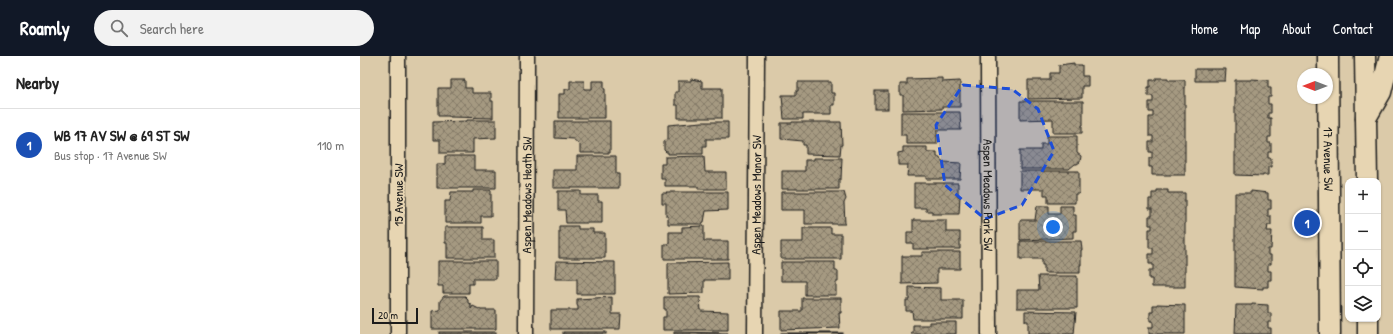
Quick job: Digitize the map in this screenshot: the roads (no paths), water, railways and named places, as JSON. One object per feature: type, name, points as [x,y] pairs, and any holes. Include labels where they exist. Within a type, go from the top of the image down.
[{"type":"main road","points":[[1365,56],[1367,178]]},
{"type":"main road","points":[[1366,118],[1381,92],[1390,56]]},
{"type":"main road","name":"17 Avenue SW","points":[[1325,61],[1329,194],[1330,334]]},
{"type":"main road","points":[[1329,194],[1341,334]]},
{"type":"main road","points":[[1368,322],[1368,334]]},
{"type":"street","name":"15 Avenue SW","points":[[398,56],[398,334]]},
{"type":"street","name":"Aspen Meadows Heath SW","points":[[526,334],[527,56]]},
{"type":"street","name":"Aspen Meadows Manor SW","points":[[755,334],[757,56]]},
{"type":"street","name":"Aspen Meadows Park SW","points":[[988,56],[989,334]]},
{"type":"place","name":"WB 17 AV SW @ 69 ST SW","points":[[1307,223]]}]
